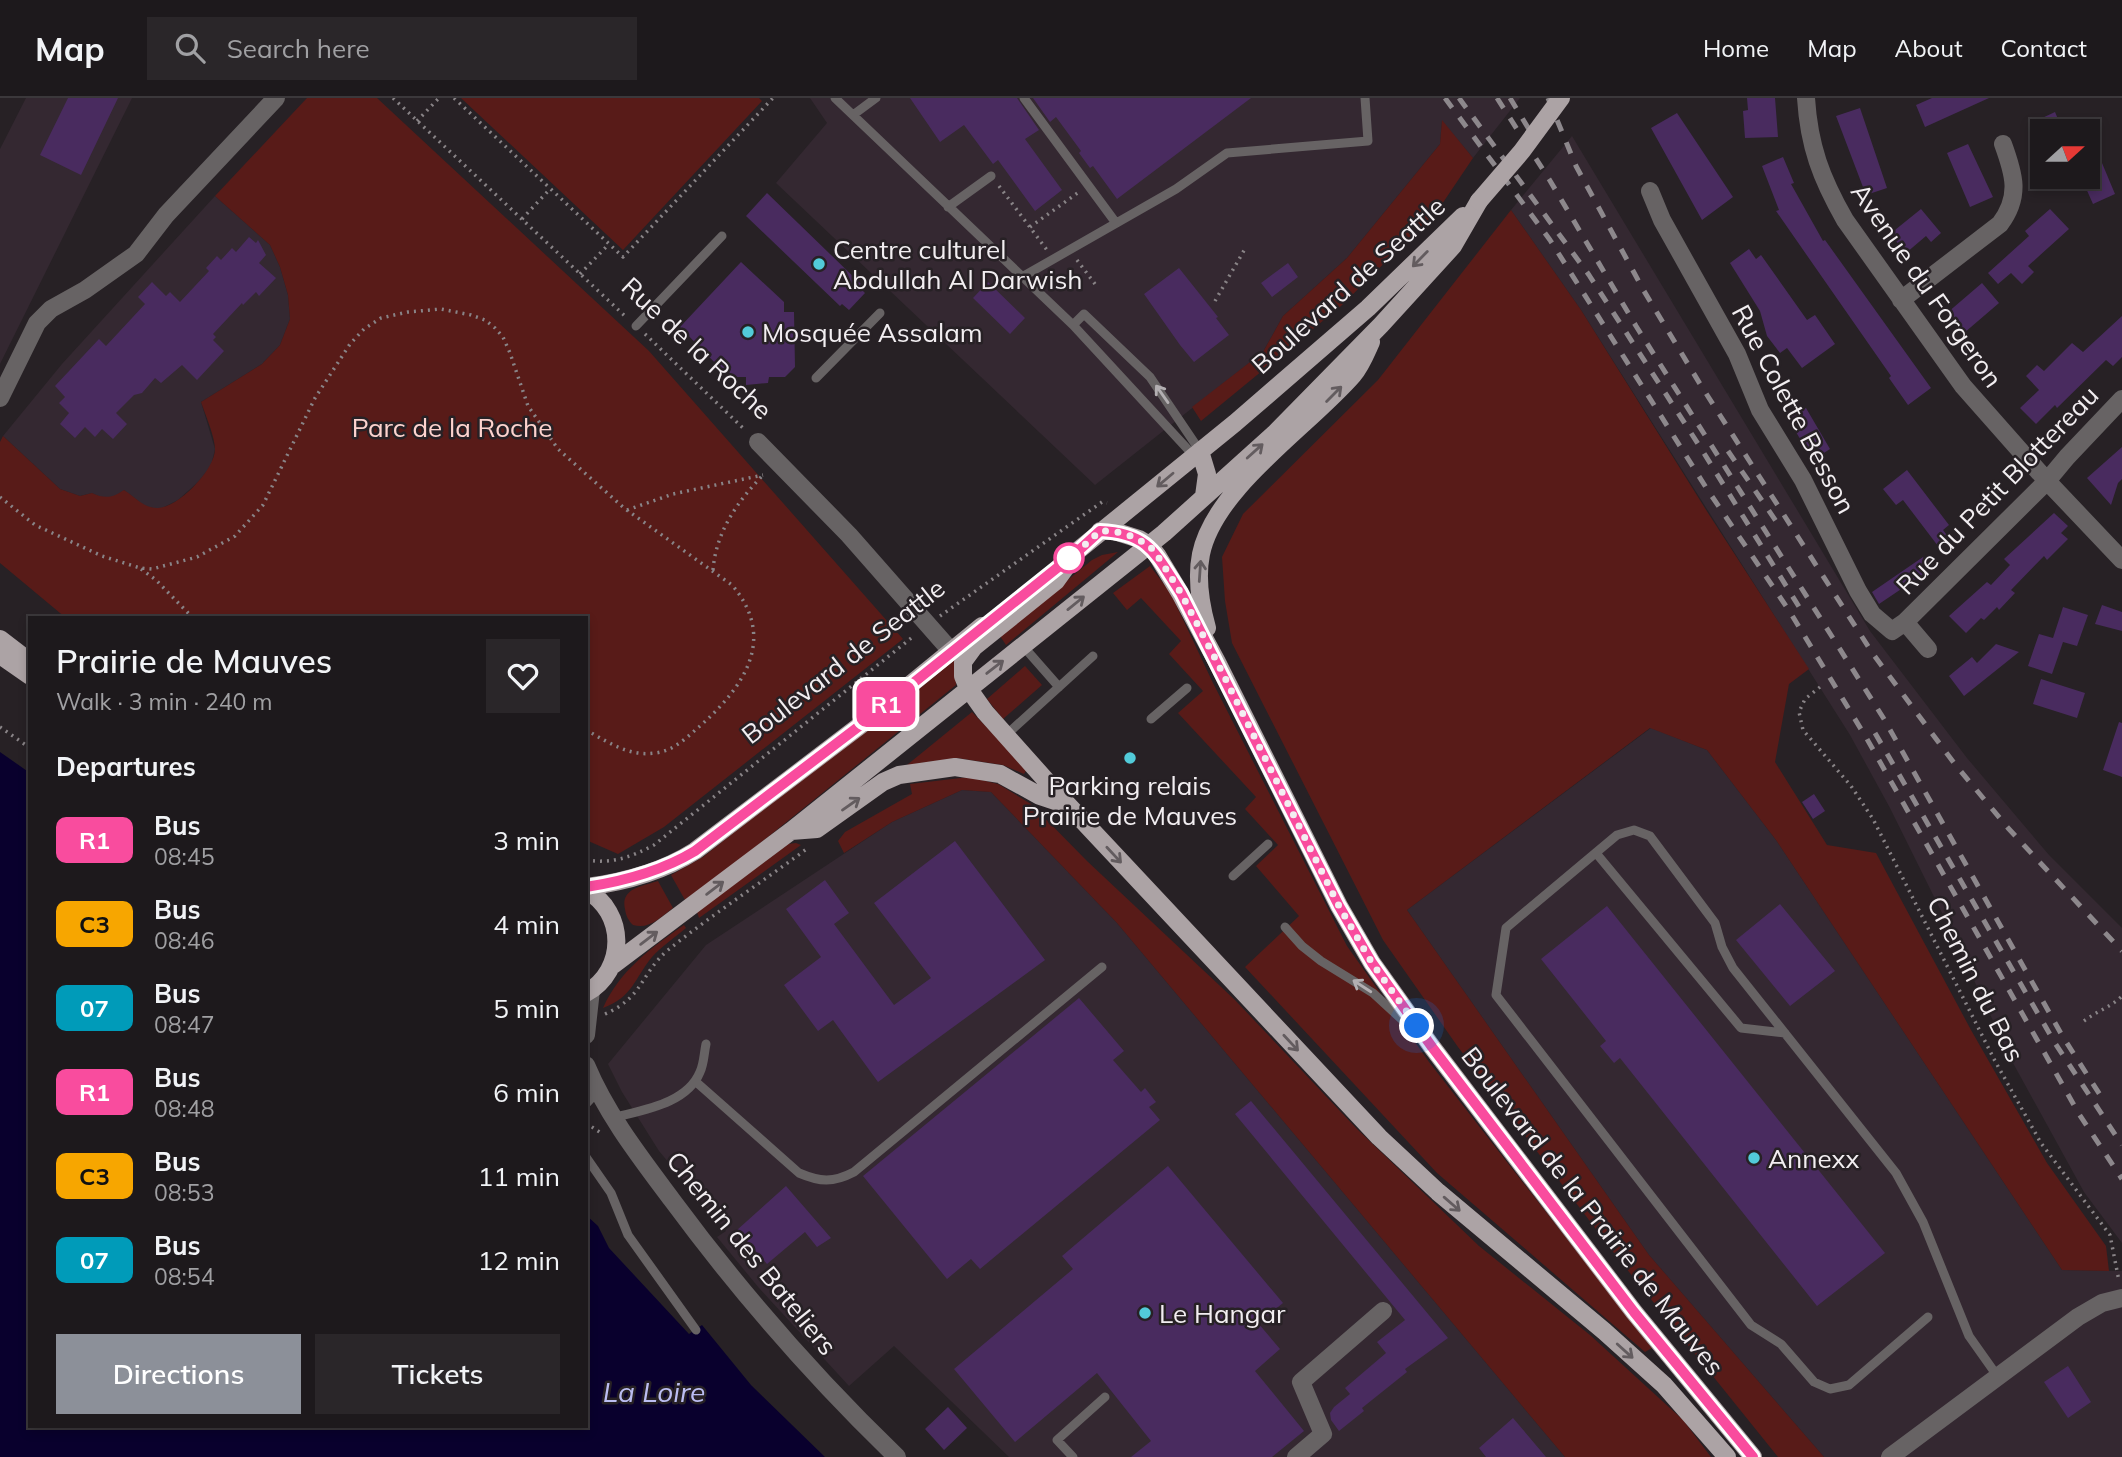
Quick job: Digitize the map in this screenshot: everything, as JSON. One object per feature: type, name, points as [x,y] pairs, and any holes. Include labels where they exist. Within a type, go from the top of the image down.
[{"type":"main road","points":[[1479,201],[1522,151],[1561,98]]},
{"type":"main road","name":"Boulevard de Seattle","points":[[589,992],[607,975],[612,965],[791,831],[1149,545],[1274,434],[1381,325],[1453,246],[1479,201]]},
{"type":"main road","name":"Boulevard de Seattle","points":[[588,888],[638,877],[670,865],[695,851],[862,724],[1133,506],[1378,300],[1479,201]]},
{"type":"main road","name":"Boulevard de la Prairie de Mauves","points":[[1217,662],[1199,597],[1202,553],[1209,532],[1239,487],[1355,373],[1381,325]]},
{"type":"main road","points":[[1197,453],[1207,474],[1204,496]]},
{"type":"main road","points":[[1100,531],[1114,531],[1149,545]]},
{"type":"main road","name":"Boulevard de la Prairie de Mauves","points":[[1149,545],[1181,593],[1339,906],[1372,963],[1432,1047],[1634,1312],[1753,1457]]},
{"type":"main road","name":"Boulevard de Seattle","points":[[968,688],[963,662],[974,647],[1056,581],[1077,552]]},
{"type":"main road","points":[[0,639],[28,660]]},
{"type":"main road","points":[[0,655],[28,675]]},
{"type":"main road","name":"Boulevard de la Prairie de Mauves","points":[[968,688],[1005,736],[1068,805],[1379,1137],[1448,1201],[1664,1385],[1727,1457]]},
{"type":"main road","name":"Boulevard de la Prairie de Mauves","points":[[791,831],[817,829],[883,782],[899,775],[944,768],[978,769],[1000,774],[1041,796],[1068,805]]},
{"type":"main road","points":[[588,890],[606,906],[615,925],[618,945],[612,965]]},
{"type":"street","points":[[0,398],[37,323],[51,309],[108,275],[136,254],[166,215],[276,98]]},
{"type":"street","name":"Avenue du Forgeron","points":[[1806,98],[1809,131],[1817,164],[1845,220],[1963,386],[2122,560]]},
{"type":"street","points":[[1901,300],[2000,223],[2009,212],[2014,197],[2014,182],[2003,144]]},
{"type":"street","name":"Rue Colette Besson","points":[[1650,191],[1662,220],[1737,354],[1760,411],[1803,480],[1872,614],[1892,631],[1905,622]]},
{"type":"street","name":"Rue du Petit Blottereau","points":[[1928,649],[1905,622],[2047,481],[2122,399]]},
{"type":"street","name":"Rue de la Roche","points":[[758,442],[849,535],[951,651]]},
{"type":"street","name":"Chemin des Bateliers","points":[[588,1072],[592,1098],[613,1118],[724,1268],[848,1410],[897,1457]]},
{"type":"street","points":[[1891,1457],[2078,1317],[2121,1292]]},
{"type":"street","points":[[1296,1457],[1324,1434],[1301,1382],[1383,1311]]},
{"type":"lane","points":[[835,98],[1073,326],[1197,453]]},
{"type":"lane","points":[[853,115],[876,98]]},
{"type":"lane","points":[[1024,98],[1116,223]]},
{"type":"lane","points":[[1021,277],[1176,189],[1227,153],[1368,141],[1365,98]]},
{"type":"lane","points":[[948,207],[991,176]]},
{"type":"lane","points":[[636,326],[722,236]]},
{"type":"lane","points":[[816,379],[880,313]]},
{"type":"lane","points":[[1073,326],[1084,314],[1150,377],[1197,453]]},
{"type":"lane","points":[[1023,646],[1059,687]]},
{"type":"lane","points":[[1005,736],[1093,656]]},
{"type":"lane","points":[[1151,719],[1187,688]]},
{"type":"lane","points":[[1928,1317],[1849,1385],[1830,1389],[1814,1382],[1782,1344],[1751,1325],[1496,995],[1506,928],[1616,835],[1634,830],[1650,835],[1716,923],[1722,947],[1733,968],[1896,1173],[1923,1222],[1969,1336],[1997,1377]]},
{"type":"lane","points":[[1233,876],[1268,844]]},
{"type":"lane","points":[[1596,853],[1741,1028],[1785,1033]]},
{"type":"lane","points":[[1286,927],[1302,946],[1373,993],[1432,1047]]},
{"type":"lane","points":[[695,1081],[799,1173],[816,1181],[836,1180],[853,1172],[1102,967]]},
{"type":"lane","points":[[613,1118],[677,1096],[695,1081],[701,1071],[706,1044]]},
{"type":"lane","points":[[588,1160],[611,1193],[628,1235],[696,1330]]},
{"type":"lane","points":[[1073,1457],[1057,1440],[1105,1397]]},
{"type":"path","name":"Rue de la Roche","points":[[393,98],[758,442]]},
{"type":"path","points":[[417,121],[439,98]]},
{"type":"path","points":[[454,98],[623,257],[773,98]]},
{"type":"path","points":[[991,176],[1053,259]]},
{"type":"path","points":[[1030,228],[1088,186]]},
{"type":"path","points":[[522,219],[550,188]]},
{"type":"path","points":[[580,274],[609,244]]},
{"type":"path","points":[[1215,301],[1246,247]]},
{"type":"path","points":[[1070,250],[1098,288]]},
{"type":"path","points":[[0,496],[35,525],[102,556],[140,568],[160,568],[197,557],[235,536],[263,505],[315,398],[350,344],[364,329],[381,318],[425,309],[442,309],[485,320],[503,337],[520,386],[540,425],[574,465],[627,510],[732,585],[743,598],[754,627],[753,654],[740,683],[729,697],[679,744],[657,754],[628,751],[588,731]]},
{"type":"path","points":[[713,570],[721,533],[745,493],[777,461]]},
{"type":"path","points":[[627,510],[673,494],[763,475]]},
{"type":"path","name":"Boulevard de Seattle","points":[[588,860],[604,863],[631,858],[654,845],[929,624],[1102,502],[1133,506]]},
{"type":"path","points":[[140,568],[191,616]]},
{"type":"path","name":"Chemin du Bas","points":[[1820,687],[1805,699],[1799,712],[1803,730],[1851,786],[1873,820],[2008,1085],[2042,1143],[2110,1235],[2121,1292]]},
{"type":"path","points":[[0,727],[28,747]]},
{"type":"path","points":[[588,1020],[622,1006],[635,994],[657,960],[670,949],[810,847]]},
{"type":"path","points":[[2084,1021],[2111,1006],[2122,996]]},
{"type":"shaded area","points":[[26,98],[132,98],[0,364],[0,149]]},
{"type":"shaded area","points":[[810,98],[1520,98],[1473,158],[1442,121],[1440,144],[1347,258],[1283,316],[1263,352],[1095,485],[776,183],[827,123]]},
{"type":"shaded area","points":[[1572,136],[1870,631],[1967,758],[2049,855],[2122,928],[2122,1243],[2084,1192],[2013,1063],[1890,808],[1850,735],[1581,310],[1511,210]]},
{"type":"shaded area","points":[[215,196],[270,245],[280,267],[288,295],[290,319],[280,345],[262,364],[201,402],[215,449],[211,466],[178,500],[160,509],[146,507],[124,490],[115,497],[102,498],[92,493],[80,496],[60,489],[3,436],[62,364]]},
{"type":"shaded area","points":[[1651,728],[1707,750],[1776,840],[2062,1270],[2122,1271],[2122,1457],[1824,1457],[1649,1255],[1407,910]]},
{"type":"shaded area","points":[[962,790],[991,792],[1117,923],[1565,1457],[1009,1457],[894,1346],[849,1386],[759,1288],[717,1237],[726,1231],[659,1151],[608,1064],[706,945],[892,822]]},
{"type":"green space","name":"Parc de la Roche","points":[[307,98],[377,98],[649,351],[903,639],[664,827],[618,854],[588,841],[588,616],[64,616],[0,563],[0,442],[3,436],[60,489],[80,496],[92,493],[105,497],[124,490],[144,504],[157,508],[174,502],[194,487],[209,467],[215,449],[201,402],[262,364],[280,345],[290,319],[288,295],[270,245],[215,196]]},
{"type":"green space","points":[[461,98],[759,98],[762,101],[623,250]]},
{"type":"green space","points":[[1442,120],[1473,158],[1438,210],[1341,306],[1201,421],[1192,407],[1263,352],[1283,316],[1347,258],[1440,144]]},
{"type":"green space","points":[[1511,210],[1581,310],[1809,669],[1789,684],[1775,762],[1827,845],[1876,853],[1971,1030],[2047,1163],[2106,1246],[2109,1271],[2062,1270],[1776,840],[1707,750],[1650,728],[1407,910],[1649,1255],[1824,1457],[1778,1457],[1617,1257],[1458,1047],[1383,940],[1232,643],[1225,601],[1222,557],[1243,514],[1378,380]]},
{"type":"green space","points":[[1118,552],[1006,645],[1000,636],[1092,560]]},
{"type":"green space","points":[[1150,566],[1170,592],[1213,683],[1347,946],[1429,1062],[1652,1348],[1645,1352],[1437,1173],[1245,967],[1299,916],[1256,866],[1278,845],[1245,809],[1256,797],[1178,713],[1203,691],[1169,654],[1181,641],[1141,598],[1127,610],[1113,593]]},
{"type":"green space","points":[[955,657],[956,685],[743,857],[685,900],[671,875],[703,857]]},
{"type":"green space","points":[[1025,666],[1042,685],[1003,719],[987,699]]},
{"type":"green space","points":[[972,712],[1027,769],[1024,774],[1003,765],[957,758],[907,765]]},
{"type":"green space","points":[[969,777],[998,784],[1031,804],[1087,861],[1235,1000],[1357,1129],[1479,1246],[1590,1335],[1683,1420],[1711,1457],[1565,1457],[1117,923],[991,792],[962,790],[892,822],[844,853],[838,841],[845,832],[912,794],[910,784]]},
{"type":"green space","points":[[788,844],[801,845],[699,918],[697,912]]},
{"type":"green space","points":[[658,881],[673,908],[650,924],[633,925],[626,914],[626,896],[634,889]]},
{"type":"green space","points":[[684,925],[686,928],[652,957],[627,993],[603,1008],[627,971],[648,951]]},
{"type":"water","name":"La Loire","points":[[0,752],[28,772],[28,1428],[588,1428],[588,1217],[598,1226],[609,1248],[689,1334],[702,1325],[751,1385],[825,1457],[0,1457]]},
{"type":"building","points":[[68,98],[118,98],[81,175],[40,155]]},
{"type":"building","points":[[910,98],[1017,98],[1039,130],[1025,139],[1062,190],[1035,211],[998,160],[993,164],[964,125],[940,142]]},
{"type":"building","points":[[1033,98],[1251,98],[1117,199],[1093,166],[1090,168],[1056,117],[1050,122]]},
{"type":"building","points":[[1747,98],[1775,98],[1778,137],[1745,138],[1743,111],[1748,110]]},
{"type":"building","points":[[1932,98],[1989,98],[1925,127],[1916,105]]},
{"type":"building","points":[[1860,108],[1887,188],[1866,195],[1836,116]]},
{"type":"building","points":[[2055,112],[2058,119],[2040,119]]},
{"type":"building","points":[[1677,113],[1733,197],[1702,220],[1651,128]]},
{"type":"building","points":[[1968,144],[1993,197],[1970,207],[1947,153]]},
{"type":"building","points":[[1783,157],[1794,183],[1791,184],[1823,241],[1825,240],[1931,388],[1908,405],[1889,378],[1891,376],[1776,211],[1779,210],[1762,166]]},
{"type":"building","points":[[2102,163],[2115,194],[2093,204],[2086,189],[2100,189]]},
{"type":"building","name":"Centre culturel Abdullah Al Darwish","points":[[767,193],[861,284],[858,286],[865,293],[849,310],[842,304],[840,306],[746,216]]},
{"type":"building","points":[[1921,209],[1941,233],[1931,242],[1926,236],[1906,253],[1890,234]]},
{"type":"building","points":[[2050,209],[2069,229],[2028,266],[2034,272],[2022,284],[2011,273],[1998,284],[1988,273],[2029,236],[2025,231]]},
{"type":"building","points":[[249,237],[256,243],[258,240],[266,255],[259,263],[276,278],[259,296],[256,292],[243,305],[242,303],[213,334],[216,337],[213,340],[224,351],[197,380],[182,365],[161,383],[155,378],[142,393],[134,395],[116,413],[127,424],[113,439],[102,429],[95,437],[85,427],[75,438],[60,424],[69,413],[59,403],[65,397],[55,386],[99,339],[106,346],[145,304],[138,297],[152,282],[166,296],[170,292],[180,302],[209,271],[206,268],[217,256],[221,260],[232,248],[236,252]]},
{"type":"building","points":[[1749,249],[1756,259],[1761,255],[1807,320],[1815,315],[1835,344],[1802,368],[1787,348],[1780,353],[1767,336],[1760,311],[1730,263]]},
{"type":"building","name":"Mosquée Assalam","points":[[741,262],[784,302],[784,312],[794,312],[795,367],[785,377],[769,377],[768,383],[746,385],[746,377],[730,377],[729,369],[720,368],[680,327]]},
{"type":"building","points":[[1288,263],[1298,277],[1272,297],[1261,283]]},
{"type":"building","points":[[1179,268],[1229,335],[1194,362],[1144,294]]},
{"type":"building","points":[[988,282],[1025,318],[1010,334],[973,298]]},
{"type":"building","points":[[1982,283],[1999,303],[1964,333],[1947,313]]},
{"type":"building","points":[[2122,316],[2122,357],[2113,366],[2106,360],[2057,408],[2055,405],[2036,424],[2020,408],[2039,390],[2026,376],[2037,365],[2044,371],[2072,343],[2083,352]]},
{"type":"building","points":[[1806,408],[1830,449],[1813,460],[1788,419]]},
{"type":"building","points":[[2122,447],[2122,479],[2118,483],[2111,505],[2087,478]]},
{"type":"building","points":[[1907,470],[1949,525],[1943,530],[1949,538],[1938,546],[1903,500],[1896,505],[1883,489]]},
{"type":"building","points":[[2054,513],[2068,526],[2061,533],[2068,539],[2047,560],[2044,556],[2011,590],[2015,593],[1999,610],[1997,607],[1984,620],[1981,618],[1966,633],[1949,616],[1987,582],[1991,585],[2010,565],[2004,559]]},
{"type":"building","points":[[1923,557],[1931,569],[1879,604],[1872,592]]},
{"type":"building","points":[[2102,605],[2122,612],[2122,631],[2095,624]]},
{"type":"building","points":[[2063,607],[2088,615],[2077,646],[2063,642],[2052,674],[2028,666],[2039,634],[2053,638]]},
{"type":"building","points":[[1996,644],[2019,652],[1964,696],[1949,676],[1972,657],[1977,663]]},
{"type":"building","points":[[2041,679],[2085,693],[2077,718],[2033,704]]},
{"type":"building","points":[[2119,722],[2122,723],[2122,777],[2103,770]]},
{"type":"building","points":[[1814,794],[1825,811],[1813,819],[1802,802]]},
{"type":"building","points":[[955,841],[1045,960],[878,1082],[833,1020],[818,1031],[784,985],[821,957],[786,909],[825,880],[849,913],[834,924],[894,1005],[931,978],[874,903]]},
{"type":"building","points":[[1780,904],[1835,971],[1790,1006],[1736,940]]},
{"type":"building","name":"Annexx","points":[[1607,906],[1885,1253],[1817,1306],[1620,1058],[1614,1063],[1600,1046],[1606,1041],[1541,959]]},
{"type":"building","points":[[1079,998],[1124,1051],[1113,1060],[1141,1092],[1145,1088],[1156,1102],[1149,1107],[1160,1120],[980,1269],[971,1259],[947,1279],[863,1176]]},
{"type":"building","points":[[1251,1101],[1448,1338],[1405,1369],[1407,1372],[1362,1408],[1364,1411],[1339,1431],[1331,1420],[1330,1413],[1350,1394],[1345,1388],[1386,1353],[1377,1342],[1405,1320],[1235,1114]]},
{"type":"building","name":"Le Hangar","points":[[1168,1166],[1283,1303],[1258,1323],[1280,1349],[1255,1371],[1304,1431],[1272,1457],[1131,1457],[1151,1441],[1097,1373],[1015,1442],[954,1369],[1073,1269],[1062,1256]]},
{"type":"building","points":[[786,1186],[831,1238],[817,1247],[805,1232],[767,1264],[737,1230]]},
{"type":"building","points":[[2068,1366],[2091,1402],[2068,1418],[2044,1382]]},
{"type":"building","points":[[948,1407],[967,1428],[944,1450],[925,1429]]},
{"type":"building","points":[[1513,1418],[1546,1457],[1486,1457],[1479,1448]]},
{"type":"railway","points":[[1445,98],[1550,240],[1707,489],[1790,612],[1867,739],[2079,1114],[2122,1179]]},
{"type":"railway","points":[[1459,98],[1589,275],[1801,610]]},
{"type":"railway","points":[[1497,98],[1549,179],[1636,326],[1884,719],[2063,1037],[2102,1098]]},
{"type":"railway","points":[[1510,98],[1533,136]]},
{"type":"railway","points":[[1548,98],[1576,166],[1644,291],[1700,384],[1873,654],[1954,763],[2008,828],[2122,951]]},
{"type":"railway","points":[[1728,451],[1778,524]]},
{"type":"railway","points":[[1875,733],[2055,1043],[2122,1145]]},
{"type":"bus line","name":"R1","points":[[588,887],[638,877],[670,865],[695,851],[862,724],[1100,531],[1114,531],[1139,539],[1149,545],[1157,555],[1181,593],[1339,906],[1372,963],[1432,1047],[1634,1312],[1753,1457]]},
{"type":"place","name":"Centre culturel Abdullah Al Darwish","points":[[819,264]]},
{"type":"place","name":"Mosquée Assalam","points":[[748,332]]},
{"type":"place","name":"Parking relais Prairie de Mauves","points":[[1130,758]]},
{"type":"place","name":"Annexx","points":[[1754,1158]]},
{"type":"place","name":"Le Hangar","points":[[1145,1313]]},
{"type":"route","points":[[1069,558],[1066,566],[1100,531],[1114,531],[1139,539],[1149,545],[1157,555],[1181,593],[1217,662],[1339,906],[1372,963],[1417,1026]]}]
